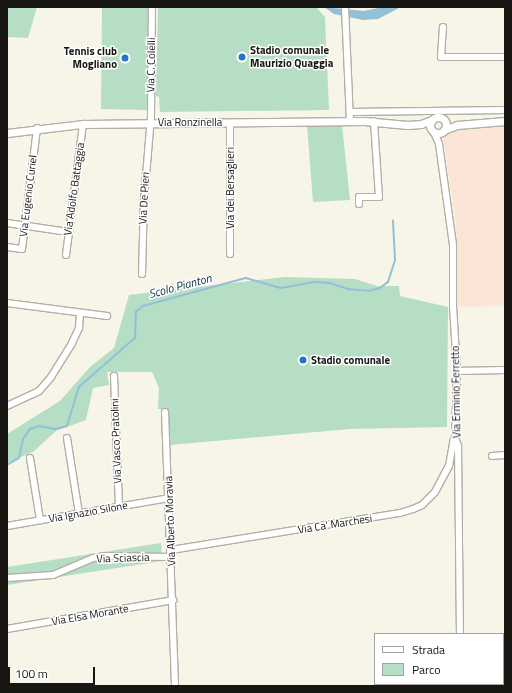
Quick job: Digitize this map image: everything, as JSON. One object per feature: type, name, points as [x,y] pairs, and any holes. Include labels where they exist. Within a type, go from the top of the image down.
[{"type":"street","name":"Via C. Colelli","points":[[150,122],[152,7]]},
{"type":"street","points":[[345,9],[350,121]]},
{"type":"street","points":[[443,27],[441,57],[505,57]]},
{"type":"street","points":[[350,112],[505,110]]},
{"type":"street","name":"Via Ronzinella","points":[[412,125],[442,119],[462,125]]},
{"type":"street","points":[[442,119],[446,123],[444,131]]},
{"type":"street","points":[[432,120],[432,131]]},
{"type":"street","name":"Via Ronzinella","points":[[7,133],[37,128],[83,124],[150,122],[350,121],[374,121],[412,125],[432,131],[444,131],[462,125],[505,121]]},
{"type":"street","points":[[359,204],[359,197],[379,197],[374,121]]},
{"type":"street","name":"Via De Pieri","points":[[142,274],[144,200],[150,122]]},
{"type":"street","name":"Via dei Bersaglieri","points":[[230,122],[230,254]]},
{"type":"street","name":"Via Adolfo Battaggia","points":[[66,255],[83,124]]},
{"type":"street","name":"Via Eugenio Curiel","points":[[7,247],[22,249],[37,128]]},
{"type":"street","name":"Via Erminio Ferretto","points":[[432,131],[440,151]]},
{"type":"street","name":"Via Erminio Ferretto","points":[[444,131],[440,137],[440,151],[453,245],[453,306],[457,371],[454,438],[458,446],[460,633]]},
{"type":"street","points":[[7,223],[68,232]]},
{"type":"street","points":[[7,303],[107,316]]},
{"type":"street","points":[[7,406],[39,391],[51,377],[72,343],[78,328],[80,313]]},
{"type":"street","points":[[457,371],[505,370]]},
{"type":"street","name":"Via Vasco Pratolini","points":[[114,376],[119,507]]},
{"type":"street","name":"Via Alberto Moravia","points":[[165,412],[175,686]]},
{"type":"street","points":[[67,438],[79,514]]},
{"type":"street","name":"Via Ca' Marchesi","points":[[171,554],[400,513],[413,509],[422,505],[435,492],[449,466],[454,438]]},
{"type":"street","points":[[492,456],[505,455]]},
{"type":"street","points":[[30,458],[40,520]]},
{"type":"street","name":"Via Ignazio Silone","points":[[7,526],[169,498]]},
{"type":"street","name":"Via Sciascia","points":[[7,578],[53,575],[92,558],[105,556],[171,554]]},
{"type":"street","name":"Via Elsa Morante","points":[[7,629],[173,600]]},
{"type":"shaded area","points":[[505,126],[505,306],[456,307],[456,224],[443,135],[448,127]]},
{"type":"green space","points":[[7,7],[37,7],[28,38],[7,37]]},
{"type":"green space","name":"Tennis club Mogliano","points":[[102,7],[148,7],[147,110],[101,109]]},
{"type":"green space","name":"Stadio comunale Maurizio Quaggia","points":[[158,7],[316,7],[325,17],[329,110],[160,112],[159,97],[156,96]]},
{"type":"green space","points":[[307,125],[342,125],[350,200],[313,202]]},
{"type":"green space","name":"Stadio comunale","points":[[285,277],[355,279],[377,286],[399,286],[400,296],[448,307],[447,427],[350,429],[170,445],[168,409],[158,409],[159,388],[152,372],[107,372],[109,385],[93,388],[86,420],[56,431],[33,452],[7,463],[7,434],[60,401],[90,367],[114,348],[129,295]]},
{"type":"green space","points":[[161,543],[162,561],[7,585],[7,567]]},
{"type":"water","points":[[324,7],[364,11],[383,7],[401,7],[378,19],[363,20],[334,14]]},
{"type":"waterway","name":"Scolo Pianton","points":[[7,465],[19,458],[23,439],[30,429],[40,426],[55,429],[67,426],[79,387],[135,338],[136,312],[143,306],[246,278],[281,288],[315,282],[330,283],[348,289],[369,291],[380,288],[388,282],[395,260],[393,221]]},
{"type":"place","name":"Stadio comunale Maurizio Quaggia","points":[[242,57]]},
{"type":"place","name":"Tennis club Mogliano","points":[[125,58]]},
{"type":"place","name":"Stadio comunale","points":[[303,360]]}]
